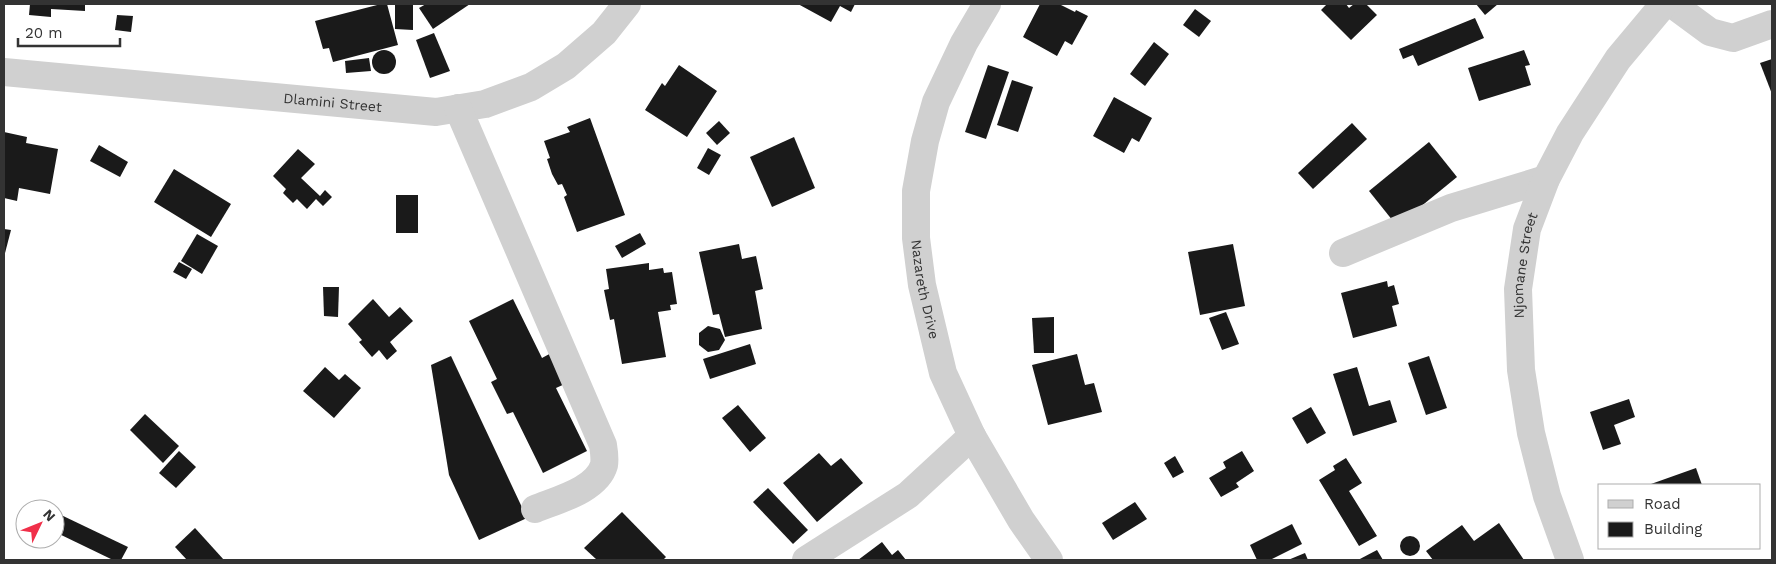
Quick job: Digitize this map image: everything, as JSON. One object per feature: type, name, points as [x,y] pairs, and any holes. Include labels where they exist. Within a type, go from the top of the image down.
[{"type":"street","name":"Dlamini Street","points":[[4,72],[436,112],[486,104],[530,87],[566,66],[604,33],[627,4]]},
{"type":"street","name":"Nazareth Drive","points":[[987,4],[964,43],[936,102],[925,141],[916,192],[916,238],[922,285],[943,373],[972,436],[1021,520],[1049,560]]},
{"type":"street","name":"Njomane Street","points":[[1570,560],[1547,496],[1531,433],[1521,370],[1518,289],[1527,229],[1546,179],[1570,133],[1618,59],[1664,4]]},
{"type":"street","points":[[1672,4],[1710,32],[1733,38],[1772,24]]},
{"type":"street","points":[[458,108],[603,445],[605,462],[600,475],[592,484],[535,509]]},
{"type":"street","points":[[1343,252],[1451,208],[1546,179]]},
{"type":"street","points":[[806,560],[908,495],[972,436]]},
{"type":"building","points":[[30,4],[85,4],[85,11],[51,9],[51,17],[29,15]]},
{"type":"building","points":[[387,4],[398,45],[333,62],[329,48],[323,49],[315,21]]},
{"type":"building","points":[[395,4],[413,4],[413,30],[395,29]]},
{"type":"building","points":[[426,4],[470,4],[433,29],[419,8]]},
{"type":"building","points":[[798,4],[855,4],[851,12],[840,6],[831,22]]},
{"type":"building","points":[[1040,4],[1059,4],[1088,16],[1072,45],[1065,41],[1057,56],[1023,37]]},
{"type":"building","points":[[1327,4],[1346,4],[1349,8],[1354,4],[1366,4],[1377,15],[1351,40],[1321,10]]},
{"type":"building","points":[[1476,4],[1498,4],[1485,15]]},
{"type":"building","points":[[1195,9],[1211,21],[1199,37],[1183,25]]},
{"type":"building","points":[[117,15],[133,16],[131,32],[115,30]]},
{"type":"building","points":[[1475,18],[1484,38],[1418,66],[1413,55],[1403,59],[1399,49]]},
{"type":"building","points":[[434,33],[450,71],[430,78],[416,40]]},
{"type":"building","points":[[1154,42],[1169,54],[1145,86],[1130,74]]},
{"type":"building","points":[[384,50],[392,54],[396,62],[392,70],[384,74],[376,70],[372,62],[376,54]]},
{"type":"building","points":[[1524,50],[1530,65],[1525,66],[1531,85],[1479,101],[1468,68]]},
{"type":"building","points":[[369,58],[371,71],[346,73],[345,61]]},
{"type":"building","points":[[1772,59],[1772,94],[1760,63]]},
{"type":"building","points":[[679,65],[717,91],[687,137],[645,110],[662,83],[665,86]]},
{"type":"building","points":[[988,65],[1009,72],[986,139],[965,132]]},
{"type":"building","points":[[1012,80],[1033,87],[1018,132],[997,125]]},
{"type":"building","points":[[1114,97],[1152,118],[1139,142],[1132,138],[1124,153],[1093,136]]},
{"type":"building","points":[[590,118],[625,215],[577,232],[564,197],[567,195],[562,184],[558,185],[552,174],[547,159],[550,158],[544,141],[570,132],[567,127]]},
{"type":"building","points":[[719,121],[730,133],[717,145],[706,133]]},
{"type":"building","points":[[1352,123],[1367,139],[1313,189],[1298,173]]},
{"type":"building","points":[[4,132],[27,137],[26,143],[58,149],[50,194],[19,188],[17,201],[4,198]]},
{"type":"building","points":[[794,137],[815,188],[772,207],[750,157]]},
{"type":"building","points":[[1429,142],[1457,177],[1397,226],[1369,191]]},
{"type":"building","points":[[99,145],[128,162],[120,177],[90,161]]},
{"type":"building","points":[[708,148],[721,155],[709,175],[697,168]]},
{"type":"building","points":[[298,149],[315,164],[301,178],[320,196],[325,190],[332,197],[323,206],[316,199],[307,209],[297,199],[293,203],[283,193],[286,189],[273,176]]},
{"type":"building","points":[[174,169],[231,204],[211,237],[154,202]]},
{"type":"building","points":[[396,195],[418,195],[418,233],[396,233]]},
{"type":"building","points":[[4,229],[11,230],[4,257]]},
{"type":"building","points":[[640,233],[646,244],[622,258],[615,246]]},
{"type":"building","points":[[197,234],[218,246],[202,274],[181,261]]},
{"type":"building","points":[[739,244],[742,259],[756,256],[763,289],[755,291],[762,329],[725,337],[719,314],[713,315],[699,252]]},
{"type":"building","points":[[1233,244],[1245,306],[1200,315],[1188,252]]},
{"type":"building","points":[[179,262],[192,269],[186,279],[173,272]]},
{"type":"building","points":[[649,263],[649,270],[663,268],[664,273],[672,272],[677,304],[670,305],[671,310],[658,312],[666,357],[622,364],[614,319],[610,320],[604,290],[609,289],[606,269]]},
{"type":"building","points":[[1387,281],[1388,287],[1394,285],[1399,304],[1392,306],[1397,326],[1353,338],[1341,293]]},
{"type":"building","points":[[323,287],[339,287],[338,317],[324,316]]},
{"type":"building","points":[[373,299],[389,317],[400,307],[413,321],[390,342],[397,351],[387,360],[379,350],[372,357],[359,342],[362,340],[348,324]]},
{"type":"building","points":[[513,299],[542,358],[553,352],[567,383],[556,388],[587,451],[543,473],[513,412],[507,414],[491,382],[497,379],[469,321]]},
{"type":"building","points":[[1226,312],[1239,344],[1222,350],[1209,318]]},
{"type":"building","points":[[1054,317],[1054,353],[1034,353],[1032,318]]},
{"type":"building","points":[[708,326],[720,329],[725,340],[719,350],[708,352],[699,345],[699,333]]},
{"type":"building","points":[[750,344],[756,364],[710,379],[703,359]]},
{"type":"building","points":[[1077,354],[1085,385],[1094,383],[1102,412],[1048,425],[1032,365]]},
{"type":"building","points":[[451,356],[527,518],[479,540],[449,475],[431,365]]},
{"type":"building","points":[[1429,356],[1447,408],[1426,415],[1408,363]]},
{"type":"building","points":[[325,367],[339,380],[345,374],[361,388],[334,418],[303,391]]},
{"type":"building","points":[[1357,367],[1369,406],[1390,400],[1397,422],[1353,436],[1333,374]]},
{"type":"building","points":[[1629,399],[1635,417],[1614,425],[1621,444],[1603,450],[1590,412]]},
{"type":"building","points":[[738,405],[766,438],[750,452],[722,418]]},
{"type":"building","points":[[1311,407],[1326,433],[1307,444],[1292,418]]},
{"type":"building","points":[[145,414],[179,446],[163,463],[130,430]]},
{"type":"building","points":[[179,451],[196,467],[176,488],[159,473]]},
{"type":"building","points":[[1242,451],[1254,471],[1236,483],[1239,487],[1221,497],[1209,478],[1226,468],[1223,462]]},
{"type":"building","points":[[819,453],[831,466],[841,458],[863,483],[817,522],[783,483]]},
{"type":"building","points":[[1175,456],[1184,472],[1173,478],[1164,463]]},
{"type":"building","points":[[1346,458],[1362,483],[1349,491],[1377,536],[1359,546],[1319,480],[1335,470],[1333,466]]},
{"type":"building","points":[[1696,468],[1702,484],[1651,484]]},
{"type":"building","points":[[768,488],[808,530],[793,544],[753,502]]},
{"type":"building","points":[[1135,502],[1147,519],[1113,540],[1102,523]]},
{"type":"building","points":[[622,512],[666,557],[663,560],[597,560],[584,548]]},
{"type":"building","points":[[65,517],[128,547],[121,560],[113,560],[65,537]]},
{"type":"building","points":[[1499,523],[1524,560],[1433,560],[1426,551],[1462,525],[1474,541]]},
{"type":"building","points":[[1292,524],[1302,544],[1270,560],[1257,560],[1250,545]]},
{"type":"building","points":[[195,528],[224,560],[187,560],[175,547]]},
{"type":"building","points":[[1410,536],[1417,539],[1420,546],[1417,553],[1410,556],[1403,553],[1400,546],[1403,539]]},
{"type":"building","points":[[882,542],[892,555],[898,550],[906,560],[858,560]]},
{"type":"building","points":[[1377,550],[1383,560],[1358,560]]},
{"type":"building","points":[[1305,553],[1308,560],[1288,560]]}]
